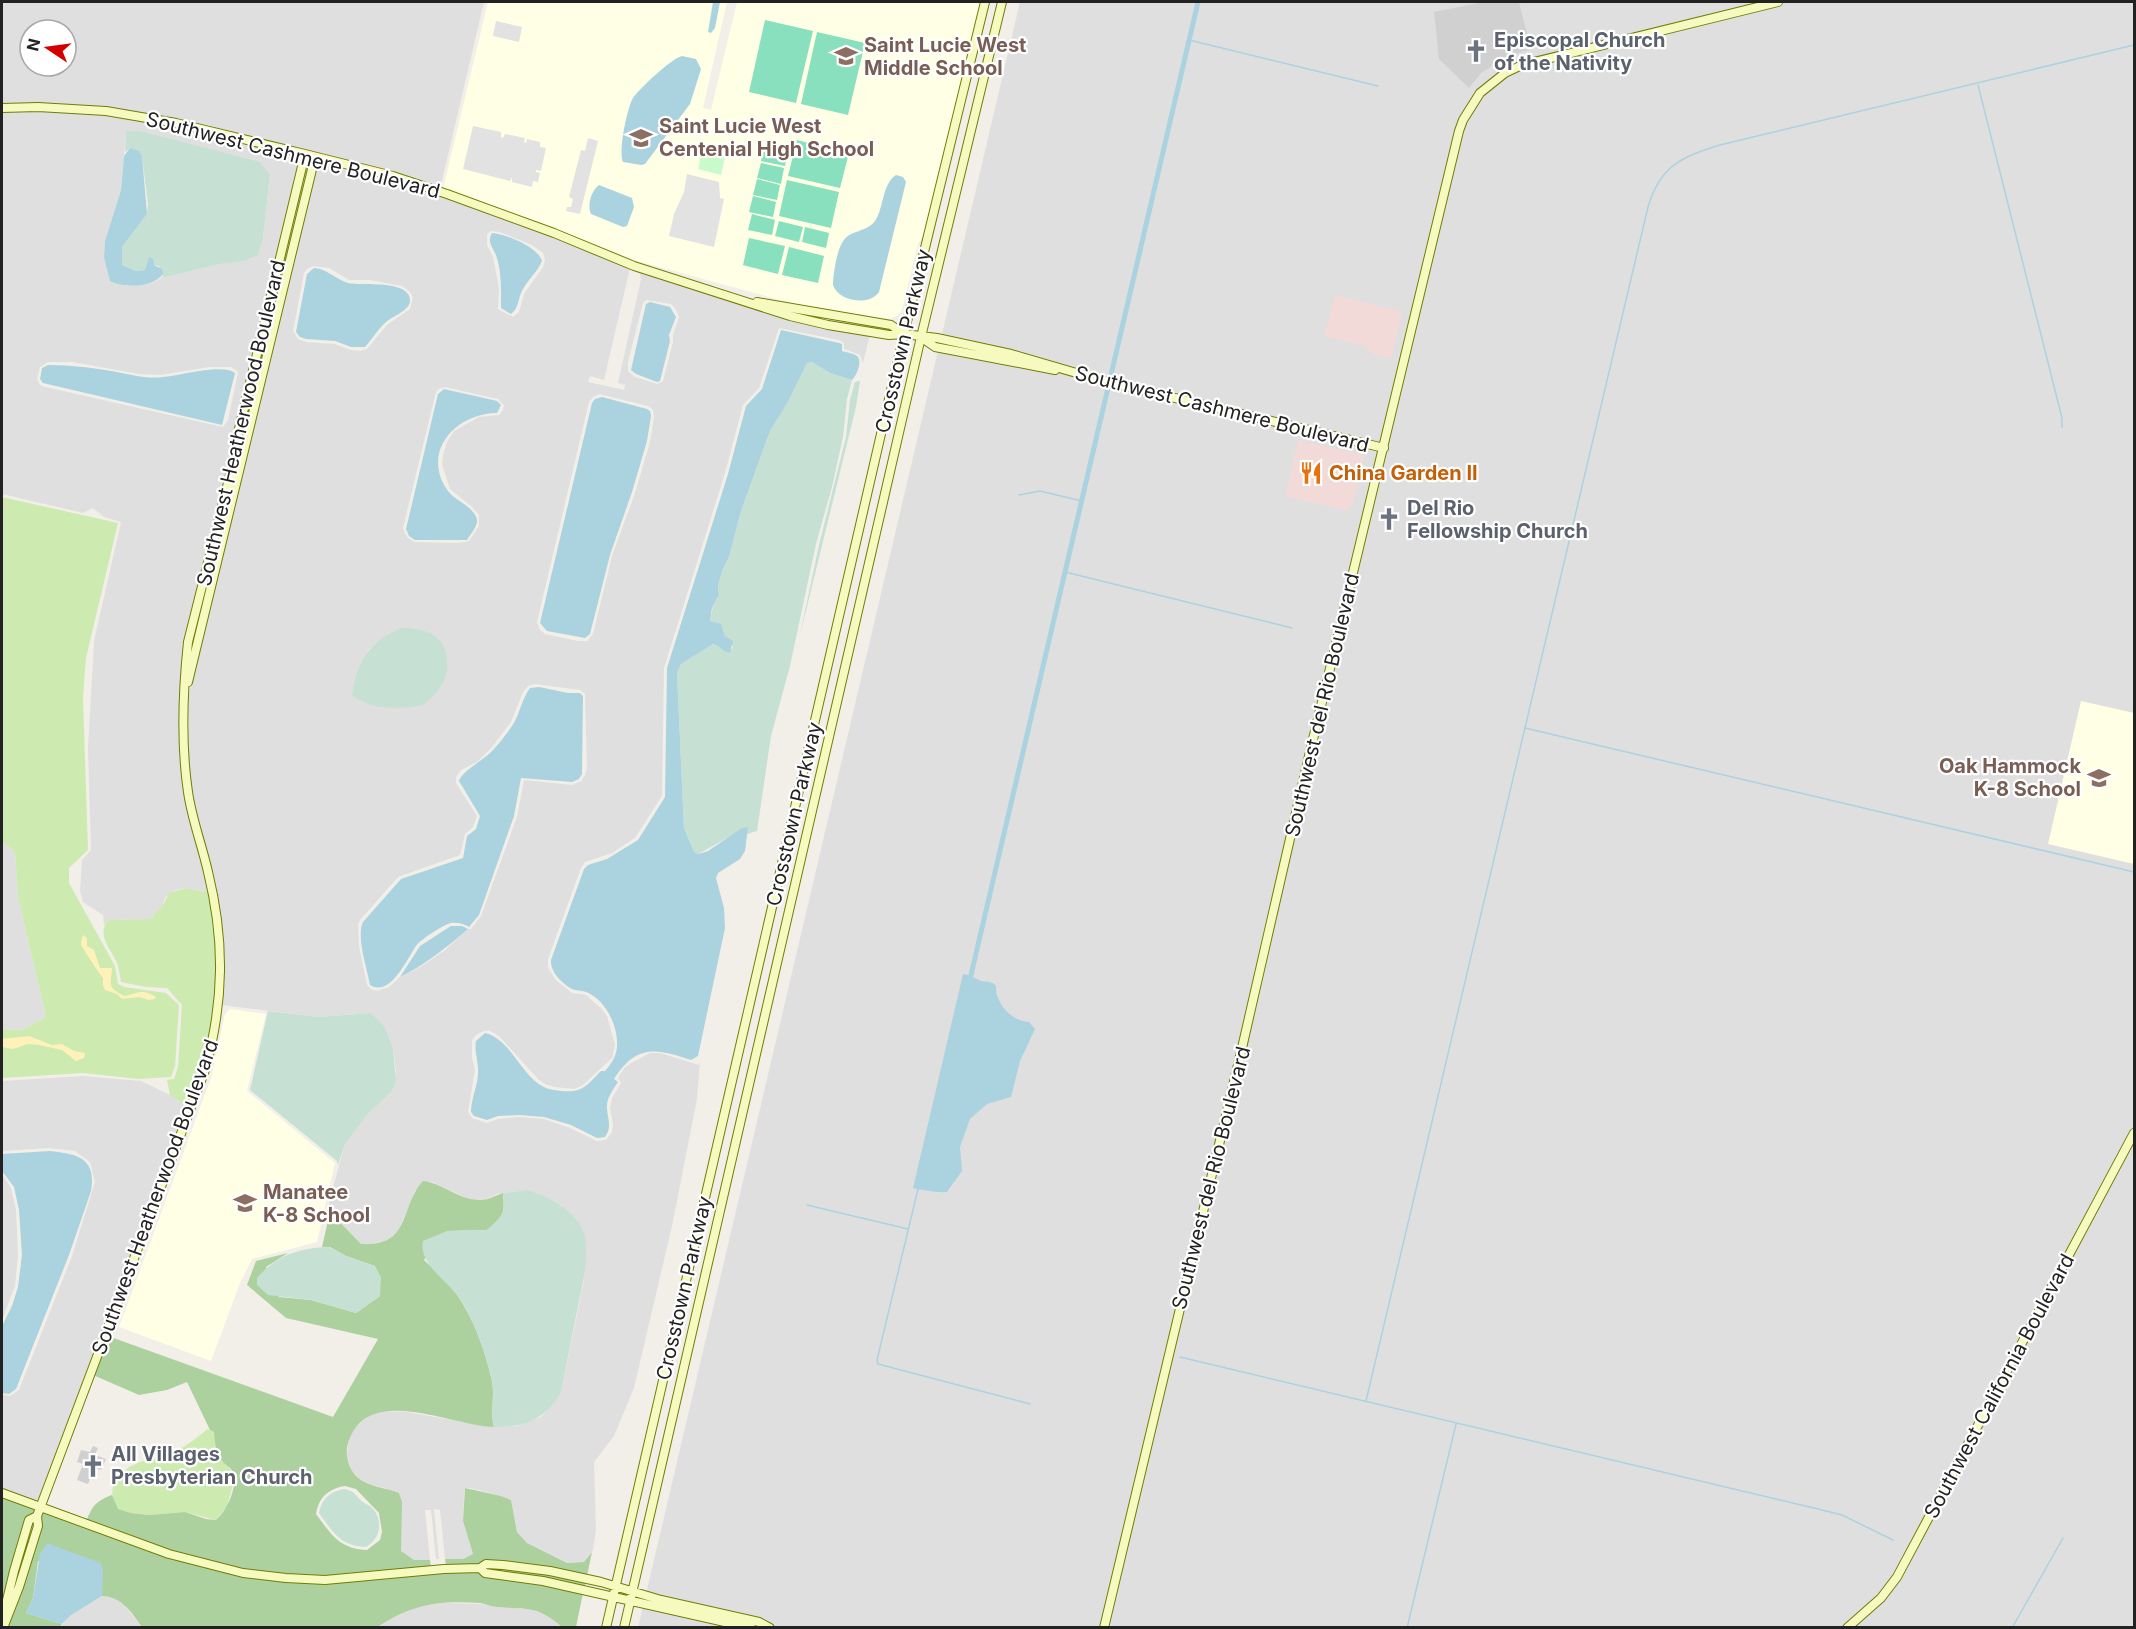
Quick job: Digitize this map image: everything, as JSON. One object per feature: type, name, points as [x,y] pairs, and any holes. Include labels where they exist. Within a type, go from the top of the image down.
[{"type":"street","name":"Crosstown Parkway","points":[[606,1628],[904,334],[985,2]]},
{"type":"street","name":"Crosstown Parkway","points":[[624,1628],[921,337],[1002,2]]},
{"type":"street","name":"Southwest del Rio Boulevard","points":[[1104,1628],[1459,131],[1480,93],[1505,73],[1522,65],[1778,2]]},
{"type":"street","name":"Southwest Cashmere Boulevard","points":[[2,108],[38,107],[106,111],[176,123],[315,156],[393,176],[447,194],[554,233],[634,266],[747,301],[770,303],[891,325],[904,334],[938,338],[1011,354],[1104,381],[1384,448]]},
{"type":"street","name":"Southwest Heatherwood Boulevard","points":[[2,1626],[21,1579],[38,1526],[38,1512],[202,1078],[214,1036],[220,1000],[220,941],[208,871],[195,830],[188,791],[184,746],[185,670],[188,642],[236,455],[238,433],[305,154]]},
{"type":"street","name":"Southwest Heatherwood Boulevard","points":[[185,692],[315,156]]},
{"type":"street","name":"Southwest California Boulevard","points":[[1847,1628],[1881,1598],[1897,1577],[2134,1133]]},
{"type":"street","points":[[2,1493],[38,1512],[210,1566],[254,1574],[325,1580],[444,1569],[480,1569],[485,1573],[543,1581],[751,1628]]},
{"type":"street","name":"Southwest Heatherwood Boulevard","points":[[2,1626],[12,1577],[29,1520],[38,1512]]},
{"type":"street","points":[[480,1569],[486,1564],[550,1571],[759,1622],[766,1627]]},
{"type":"street","points":[[12,1577],[21,1579]]},
{"type":"shaded area","points":[[2,2],[484,2],[440,189],[177,120],[2,105]]},
{"type":"shaded area","name":"Saint Lucie West Centenial High School","points":[[488,2],[727,2],[703,108],[711,110],[737,2],[981,2],[925,234],[918,244],[902,310],[897,316],[889,319],[806,307],[637,261],[503,209],[443,189]]},
{"type":"shaded area","points":[[1020,2],[2134,2],[2134,1627],[638,1628]]},
{"type":"shaded area","points":[[1484,2],[1519,2],[1531,49],[1508,56],[1481,73],[1469,88],[1439,59],[1434,12]]},
{"type":"shaded area","points":[[496,21],[522,27],[519,42],[493,36]]},
{"type":"shaded area","points":[[38,109],[105,113],[175,126],[301,156],[235,444],[185,642],[185,791],[192,830],[210,893],[186,888],[176,890],[165,897],[163,905],[150,919],[108,920],[104,925],[103,915],[83,902],[80,891],[82,860],[91,850],[88,748],[94,641],[121,522],[104,517],[93,508],[83,513],[2,494],[2,110]],"holes":[[[141,131],[177,141],[270,175],[263,237],[252,258],[161,278],[154,282],[126,286],[107,264],[104,257],[105,241],[121,190],[126,132]],[[48,362],[72,362],[139,374],[160,375],[209,367],[231,367],[238,372],[228,420],[223,427],[41,386],[37,379],[40,367]]]},
{"type":"shaded area","points":[[473,126],[501,132],[503,138],[505,134],[525,138],[526,143],[527,139],[540,142],[540,147],[546,148],[541,171],[536,170],[540,173],[538,182],[533,181],[532,187],[512,182],[512,177],[510,181],[463,169]]},
{"type":"shaded area","points":[[126,131],[141,131],[260,162],[270,175],[263,237],[258,255],[244,261],[220,264],[161,278],[163,276],[159,266],[154,265],[149,258],[145,270],[136,271],[122,265],[122,247],[147,214],[148,204],[142,156],[130,148],[125,152]]},
{"type":"shaded area","points":[[588,138],[598,141],[580,214],[566,211],[567,207],[571,207],[573,199],[569,197],[581,150],[585,151]]},
{"type":"shaded area","points":[[307,157],[311,159],[188,667],[191,643],[239,456],[242,433]]},
{"type":"shaded area","points":[[317,160],[392,179],[446,196],[630,268],[604,380],[590,376],[588,382],[624,390],[625,385],[618,383],[641,279],[639,271],[870,334],[863,363],[860,355],[844,349],[844,343],[839,340],[779,328],[759,388],[743,405],[725,473],[664,668],[662,796],[635,838],[612,853],[585,862],[548,959],[548,968],[556,980],[572,993],[586,995],[607,1016],[615,1045],[612,1058],[583,1085],[574,1089],[555,1087],[539,1080],[499,1036],[490,1031],[484,1031],[472,1040],[475,1070],[468,1112],[472,1118],[487,1123],[498,1119],[519,1117],[544,1119],[597,1141],[606,1140],[612,1132],[610,1108],[612,1098],[621,1083],[618,1078],[625,1067],[650,1053],[660,1053],[699,1065],[700,1062],[697,1099],[672,1226],[634,1388],[614,1436],[594,1462],[596,1530],[593,1550],[584,1562],[567,1563],[527,1543],[517,1532],[511,1500],[470,1488],[465,1488],[463,1521],[473,1554],[463,1559],[445,1559],[440,1510],[434,1509],[439,1559],[436,1559],[431,1510],[425,1510],[430,1560],[414,1560],[401,1551],[401,1536],[385,1488],[363,1483],[352,1472],[347,1456],[349,1437],[356,1426],[371,1414],[383,1411],[407,1412],[491,1427],[517,1426],[541,1417],[561,1393],[584,1280],[562,1206],[538,1193],[527,1190],[497,1194],[484,1200],[471,1200],[432,1182],[415,1191],[399,1230],[388,1240],[376,1245],[361,1244],[330,1212],[329,1202],[345,1144],[367,1115],[391,1092],[396,1071],[393,1048],[371,1013],[318,1017],[222,1005],[223,942],[191,791],[188,746],[189,693]],"holes":[[[491,231],[500,232],[532,245],[543,253],[545,260],[543,267],[524,294],[519,312],[513,317],[498,309],[499,288],[493,257],[487,245],[487,234]],[[313,266],[329,268],[349,280],[370,280],[402,286],[413,297],[410,309],[387,325],[367,349],[361,351],[334,344],[306,342],[298,339],[293,331],[304,273]],[[646,300],[671,304],[679,317],[663,381],[657,384],[635,377],[628,371],[628,362],[643,303]],[[445,387],[498,399],[504,405],[499,415],[479,417],[454,431],[443,455],[442,465],[450,489],[479,515],[479,526],[469,541],[414,542],[407,537],[403,528],[436,392]],[[599,394],[648,406],[653,410],[654,417],[650,442],[635,493],[612,556],[593,634],[587,641],[578,641],[545,634],[540,630],[537,622],[589,402]],[[390,633],[415,707],[402,706],[367,651]],[[535,684],[580,690],[585,694],[587,768],[585,775],[581,781],[572,785],[524,780],[517,817],[481,916],[471,929],[420,967],[400,977],[389,987],[377,991],[371,989],[367,985],[359,946],[358,925],[360,920],[398,877],[460,855],[465,834],[473,827],[477,816],[456,783],[456,777],[461,770],[477,762],[492,747],[511,722],[523,692],[528,686]]]},
{"type":"shaded area","points":[[687,174],[719,182],[720,198],[724,199],[714,247],[669,236],[674,214],[684,192]]},
{"type":"shaded area","points":[[1335,295],[1402,312],[1391,359],[1373,354],[1365,346],[1324,336]]},
{"type":"shaded area","points":[[812,362],[830,373],[852,380],[832,487],[816,544],[790,666],[771,736],[757,831],[747,834],[747,827],[698,854],[694,852],[684,828],[677,673],[681,664],[713,644],[729,652],[733,647],[723,630],[710,621],[719,595],[718,586],[722,571],[729,557],[741,511],[770,431],[788,402],[807,363]]},
{"type":"shaded area","points":[[860,381],[856,407],[799,639],[819,545],[846,437],[850,400],[855,382]]},
{"type":"shaded area","points":[[1298,440],[1365,455],[1352,506],[1349,506],[1347,511],[1285,496]]},
{"type":"shaded area","points":[[401,628],[429,633],[441,643],[447,659],[447,670],[439,689],[424,704],[409,707],[378,707],[352,696],[357,673],[366,654],[380,640]]},
{"type":"shaded area","name":"Oak Hammock K-8 School","points":[[2081,701],[2134,713],[2134,864],[2048,844]]},
{"type":"shaded area","points":[[2,841],[15,852],[18,897],[46,1017],[22,1030],[2,1029]]},
{"type":"shaded area","name":"Manatee K-8 School","points":[[230,1009],[266,1014],[247,1091],[335,1163],[317,1242],[252,1259],[240,1283],[211,1361],[119,1327],[211,1078],[225,1014]]},
{"type":"shaded area","points":[[268,1011],[318,1017],[371,1013],[384,1026],[393,1048],[396,1082],[391,1092],[367,1115],[345,1144],[338,1165],[337,1161],[250,1090]]},
{"type":"shaded area","points":[[83,1076],[141,1081],[188,1107],[38,1504],[2,1490],[2,1395],[10,1396],[19,1390],[72,1256],[95,1182],[90,1162],[75,1151],[49,1148],[2,1151],[2,1081]]},
{"type":"shaded area","points":[[2,1174],[11,1188],[16,1210],[18,1255],[15,1286],[2,1320]]},
{"type":"shaded area","points":[[527,1190],[554,1201],[577,1221],[585,1237],[584,1277],[561,1393],[541,1416],[525,1423],[494,1427],[492,1382],[480,1340],[461,1300],[425,1257],[423,1241],[447,1231],[487,1230],[502,1214],[503,1193]]},
{"type":"shaded area","points":[[329,1247],[346,1256],[375,1266],[381,1277],[380,1296],[356,1313],[311,1300],[268,1295],[257,1285],[257,1278],[281,1258],[298,1251]]},
{"type":"shaded area","name":"All Villages Presbyterian Church","points":[[93,1446],[98,1448],[95,1455],[106,1459],[101,1470],[94,1468],[88,1484],[77,1480],[83,1464],[77,1462],[81,1450],[90,1452]]},
{"type":"shaded area","points":[[344,1489],[370,1506],[378,1517],[378,1534],[366,1547],[343,1541],[319,1513],[327,1497]]},
{"type":"shaded area","points":[[104,1595],[115,1598],[124,1605],[142,1627],[60,1628],[70,1615]]},
{"type":"shaded area","points":[[444,1603],[531,1609],[546,1613],[562,1627],[378,1628],[396,1615],[419,1606]]},
{"type":"green space","points":[[765,20],[813,31],[796,103],[749,92]]},
{"type":"green space","points":[[817,32],[865,43],[848,115],[801,104]]},
{"type":"green space","points":[[797,140],[849,153],[840,188],[788,176]]},
{"type":"green space","points":[[765,146],[788,151],[785,166],[761,161]]},
{"type":"green space","points":[[703,148],[725,157],[721,175],[698,169]]},
{"type":"green space","points":[[761,163],[784,168],[781,184],[757,178]]},
{"type":"green space","points":[[757,179],[780,185],[777,200],[753,195]]},
{"type":"green space","points":[[787,180],[839,192],[831,228],[779,216]]},
{"type":"green space","points":[[753,196],[776,202],[773,217],[749,212]]},
{"type":"green space","points":[[752,214],[775,220],[772,235],[748,230]]},
{"type":"green space","points":[[779,221],[803,227],[799,242],[775,236]]},
{"type":"green space","points":[[805,227],[829,233],[826,248],[802,242]]},
{"type":"green space","points":[[749,238],[785,246],[778,274],[743,265]]},
{"type":"green space","points":[[789,247],[824,256],[818,283],[782,275]]},
{"type":"green space","points":[[2,497],[118,523],[86,658],[83,697],[88,850],[69,868],[69,883],[115,966],[118,984],[124,987],[166,993],[179,1005],[175,1066],[171,1077],[138,1079],[83,1073],[2,1078],[2,1029],[22,1030],[46,1017],[18,897],[15,852],[2,841]]},
{"type":"green space","points":[[186,888],[210,893],[218,973],[217,1000],[212,1028],[188,1107],[170,1095],[167,1080],[174,1079],[178,1067],[182,1005],[167,988],[121,982],[117,963],[104,937],[108,920],[150,919],[163,905],[169,893]]},
{"type":"green space","points":[[423,1181],[473,1200],[487,1199],[503,1193],[504,1200],[502,1214],[487,1230],[447,1231],[424,1260],[448,1283],[476,1329],[492,1381],[494,1427],[419,1413],[381,1412],[366,1418],[354,1430],[347,1445],[350,1466],[359,1479],[373,1486],[399,1493],[402,1502],[401,1551],[414,1560],[430,1560],[431,1567],[326,1577],[295,1577],[264,1573],[203,1561],[86,1522],[95,1505],[112,1495],[118,1509],[131,1513],[149,1515],[185,1512],[216,1520],[228,1504],[234,1482],[231,1469],[221,1460],[215,1445],[214,1432],[210,1430],[187,1382],[167,1390],[139,1395],[93,1375],[108,1336],[333,1417],[378,1339],[286,1318],[247,1285],[256,1261],[288,1253],[266,1267],[279,1297],[311,1300],[356,1313],[380,1296],[375,1266],[346,1256],[330,1247],[322,1247],[330,1212],[361,1244],[377,1243],[389,1239],[397,1232]],"holes":[[[345,1486],[356,1489],[379,1513],[382,1532],[380,1540],[367,1550],[349,1547],[337,1539],[316,1514],[319,1503],[329,1492]]]},
{"type":"green space","points":[[208,1429],[214,1432],[223,1461],[230,1469],[234,1481],[227,1506],[216,1520],[185,1512],[149,1515],[118,1509],[112,1494],[113,1487],[126,1469],[140,1462],[173,1453]]},
{"type":"green space","points":[[465,1488],[511,1500],[517,1532],[527,1543],[567,1563],[584,1562],[592,1552],[587,1576],[479,1566],[446,1566],[445,1559],[463,1559],[473,1554],[463,1521]]},
{"type":"green space","points":[[2,1496],[36,1509],[11,1589],[16,1590],[42,1512],[168,1557],[243,1575],[286,1581],[444,1571],[479,1571],[583,1593],[576,1627],[562,1627],[546,1615],[532,1610],[452,1602],[426,1605],[402,1613],[378,1627],[142,1627],[120,1602],[102,1596],[102,1579],[38,1561],[33,1598],[26,1613],[62,1624],[60,1627],[2,1627]]},
{"type":"green space","points":[[487,1567],[527,1570],[586,1582],[584,1588],[486,1571]]},
{"type":"sand","points":[[83,935],[87,938],[87,946],[94,950],[100,968],[112,968],[111,985],[114,990],[124,996],[140,992],[147,993],[156,997],[155,999],[139,997],[122,999],[117,994],[105,990],[103,978],[81,945]]},
{"type":"sand","points":[[29,1036],[52,1045],[62,1044],[74,1051],[85,1053],[84,1058],[76,1061],[62,1050],[39,1045],[28,1044],[13,1049],[2,1047],[2,1039]]},
{"type":"water","points":[[713,2],[720,2],[715,28],[711,33],[708,32]]},
{"type":"water","points":[[682,56],[696,59],[701,69],[690,104],[645,164],[623,162],[624,130],[633,98],[656,74]]},
{"type":"water","points":[[130,148],[139,151],[142,156],[147,214],[122,247],[122,265],[136,271],[145,270],[149,257],[153,259],[154,265],[162,269],[163,274],[152,282],[130,286],[110,281],[104,257],[105,241],[121,190],[124,156]]},
{"type":"water","points":[[896,175],[903,177],[906,182],[879,292],[874,297],[861,301],[847,298],[836,291],[833,285],[839,249],[851,234],[872,225],[878,216],[888,184]]},
{"type":"water","points":[[599,185],[632,198],[634,207],[627,226],[623,227],[591,214],[590,198]]},
{"type":"water","points":[[492,233],[521,242],[534,251],[542,261],[523,289],[511,314],[501,308],[498,262],[490,242]]},
{"type":"water","points":[[314,268],[323,270],[348,283],[394,286],[402,289],[408,294],[409,305],[383,325],[365,347],[351,347],[335,341],[300,337],[296,332],[307,274]]},
{"type":"water","points":[[650,302],[670,307],[676,317],[669,335],[670,341],[660,381],[657,382],[631,370],[646,304]]},
{"type":"water","points":[[781,330],[842,344],[842,351],[857,356],[859,365],[852,380],[830,373],[812,362],[807,363],[788,402],[770,431],[741,511],[729,557],[718,586],[719,595],[712,608],[710,621],[721,624],[725,636],[733,641],[730,653],[713,644],[681,664],[677,673],[684,828],[694,852],[698,854],[708,851],[742,828],[748,827],[745,851],[740,859],[718,873],[716,878],[724,908],[725,928],[698,1056],[691,1060],[668,1053],[648,1052],[639,1054],[631,1060],[614,1079],[618,1082],[607,1102],[609,1127],[605,1137],[597,1138],[571,1125],[544,1117],[498,1116],[487,1120],[474,1116],[471,1107],[478,1075],[476,1041],[485,1033],[502,1042],[536,1082],[550,1089],[575,1091],[580,1089],[601,1071],[605,1071],[614,1058],[617,1049],[616,1033],[606,1009],[592,995],[564,984],[557,977],[551,960],[584,869],[588,865],[607,859],[638,840],[665,797],[667,668],[728,474],[746,406],[762,389]]},
{"type":"water","points":[[48,365],[91,368],[151,377],[221,369],[235,373],[222,425],[43,383],[40,379],[42,368]]},
{"type":"water","points":[[444,389],[497,401],[501,405],[497,413],[482,415],[456,427],[440,449],[438,462],[440,476],[451,495],[473,511],[477,520],[474,530],[467,540],[415,540],[409,536],[406,529],[438,394]]},
{"type":"water","points":[[602,397],[647,409],[651,416],[647,441],[610,555],[590,634],[585,638],[547,631],[540,623],[592,403],[595,399]]},
{"type":"water","points":[[539,687],[580,693],[583,696],[582,774],[579,779],[572,782],[521,778],[514,816],[479,915],[469,927],[451,923],[432,933],[416,946],[391,982],[377,988],[370,985],[361,944],[363,922],[401,879],[463,858],[467,836],[476,829],[480,816],[459,781],[464,773],[489,754],[504,737],[514,723],[530,688]]},
{"type":"water","points":[[451,926],[462,926],[468,929],[436,955],[400,977],[420,946]]},
{"type":"water","points":[[963,974],[994,984],[1004,1008],[1018,1019],[1029,1022],[1035,1029],[1020,1061],[1011,1097],[987,1104],[970,1119],[960,1147],[962,1171],[947,1192],[916,1189],[913,1188]]},
{"type":"water","points":[[50,1151],[83,1159],[91,1171],[91,1191],[69,1255],[16,1389],[9,1394],[2,1393],[2,1326],[18,1287],[22,1255],[19,1210],[14,1187],[2,1171],[2,1154]]},
{"type":"water","points":[[49,1544],[101,1563],[103,1570],[102,1596],[71,1615],[62,1624],[26,1613],[33,1598],[40,1554]]},
{"type":"waterway","points":[[971,975],[1198,2]]},
{"type":"waterway","points":[[1189,40],[1378,86]]},
{"type":"waterway","points":[[1366,1401],[1648,207],[1659,182],[1674,165],[1683,159],[1720,145],[2134,45]]},
{"type":"waterway","points":[[1978,85],[2062,418],[2062,427]]},
{"type":"waterway","points":[[1019,495],[1040,491],[1082,501]]},
{"type":"waterway","points":[[1065,572],[1292,628]]},
{"type":"waterway","points":[[1525,728],[2134,872]]},
{"type":"waterway","points":[[918,1189],[877,1360],[878,1364],[1030,1404]]},
{"type":"waterway","points":[[807,1205],[908,1229]]},
{"type":"waterway","points":[[1180,1357],[1842,1515],[1893,1540]]},
{"type":"waterway","points":[[1407,1628],[1456,1424]]},
{"type":"waterway","points":[[2012,1628],[2063,1538]]},
{"type":"place","name":"Episcopal Church of the Nativity","points":[[1476,51]]},
{"type":"place","name":"Saint Lucie West Middle School","points":[[846,56]]},
{"type":"place","name":"Saint Lucie West Centenial High School","points":[[641,138]]},
{"type":"place","name":"China Garden II","points":[[1311,473]]},
{"type":"place","name":"Del Rio Fellowship Church","points":[[1389,519]]},
{"type":"place","name":"Oak Hammock K-8 School","points":[[2099,778]]},
{"type":"place","name":"Manatee K-8 School","points":[[245,1203]]},
{"type":"place","name":"All Villages Presbyterian Church","points":[[93,1466]]}]
